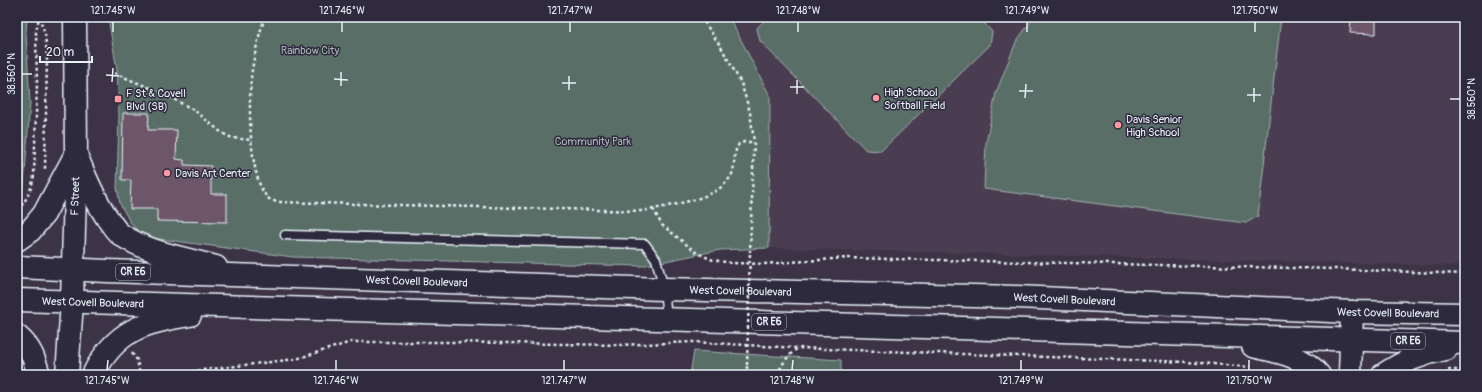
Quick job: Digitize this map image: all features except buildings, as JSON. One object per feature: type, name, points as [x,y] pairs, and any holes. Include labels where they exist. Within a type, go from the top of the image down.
[{"type":"main road","name":"F Street","points":[[67,375],[72,302],[76,154],[75,17]]},
{"type":"main road","points":[[17,240],[30,231],[44,214],[76,154]]},
{"type":"main road","points":[[76,154],[88,185],[102,211],[120,234],[136,243],[157,251],[246,276]]},
{"type":"main road","name":"West Covell Boulevard","points":[[17,267],[664,290],[1017,297],[1352,312],[1465,314]]},
{"type":"main road","name":"West Covell Boulevard","points":[[17,300],[1351,339],[1465,344]]},
{"type":"main road","points":[[93,375],[98,364],[113,344],[119,338],[137,328],[166,318],[238,307]]},
{"type":"main road","points":[[1350,375],[1352,312]]},
{"type":"main road","points":[[17,336],[22,340],[33,356],[39,375]]},
{"type":"main road","points":[[1210,336],[1278,352],[1296,358],[1314,369],[1319,375]]},
{"type":"main road","points":[[1383,375],[1402,363],[1430,352],[1465,344]]},
{"type":"lane","points":[[285,235],[645,244],[656,259],[664,290],[667,319]]},
{"type":"path","points":[[39,17],[44,33],[47,57],[45,170]]},
{"type":"path","points":[[17,210],[27,198],[33,186],[37,84],[36,32],[39,17]]},
{"type":"path","points":[[265,17],[252,70],[250,102],[251,140],[253,158],[260,184],[268,198],[276,202],[642,211],[701,197],[720,188],[731,175],[734,154],[739,144],[744,142],[754,142]]},
{"type":"path","points":[[701,17],[721,47],[741,84],[750,112],[754,142],[747,375]]},
{"type":"path","points":[[114,73],[162,93],[194,110],[222,133],[232,138],[251,140]]},
{"type":"path","points":[[653,209],[662,225],[697,253],[713,260],[732,263],[764,264],[847,258],[1328,269],[1465,274]]},
{"type":"path","points":[[161,375],[296,359],[352,342],[618,345],[694,342],[798,348],[1187,362],[1253,367]]},
{"type":"path","points":[[777,375],[790,353],[798,348]]},
{"type":"path","points":[[130,351],[137,360],[140,375]]},
{"type":"shaded area","name":"Davis Senior High School","points":[[730,17],[1465,17],[1465,266],[769,248],[770,96]]},
{"type":"green space","points":[[17,17],[27,17],[26,33],[30,103],[24,186],[17,201]]},
{"type":"green space","name":"Community Park","points":[[108,17],[729,17],[770,96],[769,248],[720,250],[641,266],[293,257],[153,238],[138,231],[130,222],[120,204],[117,188],[119,114],[117,70]]},
{"type":"green space","name":"High School Softball Field","points":[[768,17],[979,17],[992,32],[990,45],[881,151],[866,150],[760,41],[757,28]]},
{"type":"green space","points":[[1034,17],[1281,17],[1258,216],[1246,223],[984,189],[986,143],[996,93],[1016,42]]},
{"type":"green space","points":[[694,351],[841,360],[841,375],[690,375]]},
{"type":"place","name":"High School Softball Field","points":[[876,98]]},
{"type":"place","name":"F St & Covell Blvd (SB)","points":[[118,99]]},
{"type":"place","name":"Davis Senior High School","points":[[1118,125]]},
{"type":"place","name":"Davis Art Center","points":[[167,173]]},
{"type":"park label","name":"Rainbow City","points":[[310,50]]}]
